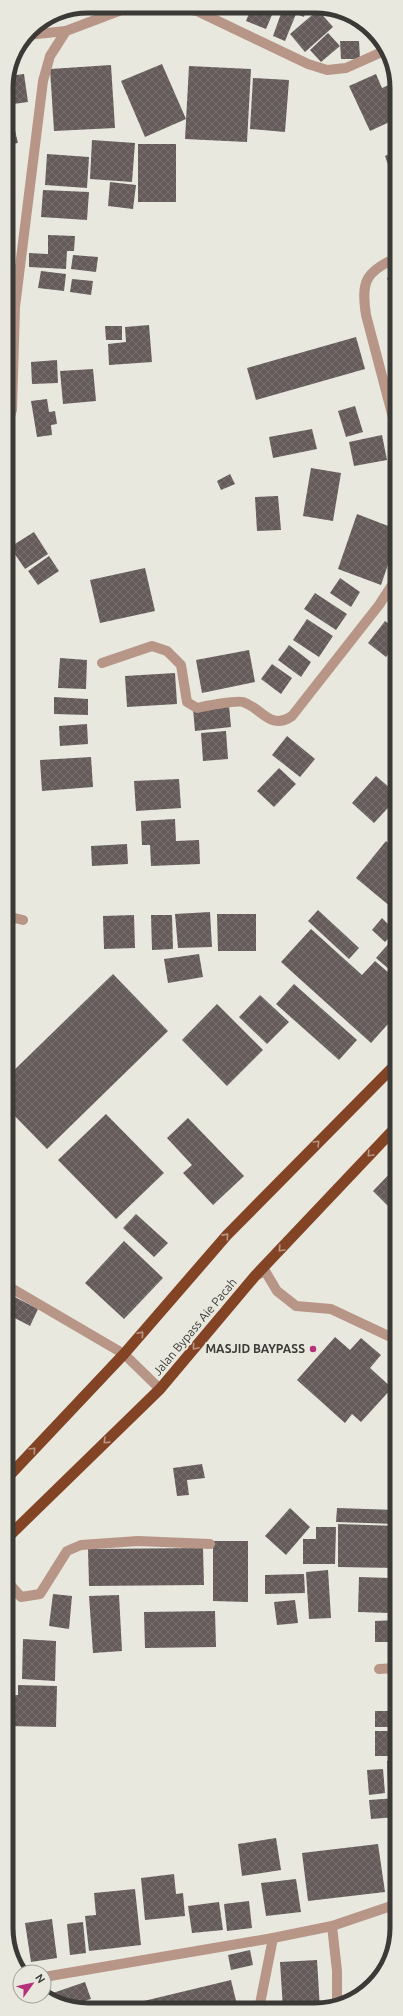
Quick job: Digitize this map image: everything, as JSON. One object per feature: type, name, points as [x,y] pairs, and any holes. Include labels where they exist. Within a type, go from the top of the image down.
[{"type":"highway","points":[[13,1472],[124,1354],[227,1235],[390,1070]]},
{"type":"highway","name":"Jalan Bypass Aie Pacah","points":[[13,1532],[160,1389],[255,1276],[390,1133]]},
{"type":"street","points":[[36,34],[66,31],[114,13]]},
{"type":"street","points":[[201,13],[308,64],[327,70],[346,68],[380,53]]},
{"type":"street","points":[[13,376],[15,307],[43,81],[50,56],[66,31]]},
{"type":"street","points":[[390,261],[373,270],[366,281],[364,297],[366,315],[390,406]]},
{"type":"street","points":[[102,663],[152,646],[167,651],[181,665],[187,702],[197,708],[242,702],[275,722],[286,721],[292,716],[379,605],[390,588]]},
{"type":"street","points":[[13,918],[23,920]]},
{"type":"street","points":[[255,1276],[266,1271],[277,1291],[296,1306],[331,1309],[390,1337]]},
{"type":"street","points":[[13,1289],[124,1354],[160,1389]]},
{"type":"street","points":[[13,1588],[21,1597],[40,1594],[67,1551],[81,1545],[138,1541],[210,1544]]},
{"type":"street","points":[[379,1669],[390,1668]]},
{"type":"street","points":[[52,1975],[273,1938],[332,1926],[390,1906]]},
{"type":"street","points":[[332,1926],[337,1971],[337,1999]]},
{"type":"street","points":[[260,2003],[273,1938]]},
{"type":"building","points":[[249,13],[273,13],[266,29],[246,21]]},
{"type":"building","points":[[281,13],[305,13],[304,17],[296,14],[285,41],[273,36]]},
{"type":"building","points":[[314,13],[321,14],[333,27],[305,52],[290,34]]},
{"type":"building","points":[[328,33],[340,46],[321,62],[310,50]]},
{"type":"building","points":[[340,41],[359,41],[360,59],[341,59]]},
{"type":"building","points":[[162,64],[186,119],[145,137],[121,81]]},
{"type":"building","points":[[111,65],[115,128],[54,131],[50,69]]},
{"type":"building","points":[[189,66],[251,69],[247,142],[185,139]]},
{"type":"building","points":[[24,74],[28,102],[13,104],[14,75]]},
{"type":"building","points":[[376,74],[382,88],[390,84],[390,122],[370,131],[349,86]]},
{"type":"building","points":[[253,78],[289,80],[285,132],[250,129]]},
{"type":"building","points":[[13,122],[18,143],[13,144]]},
{"type":"building","points":[[92,140],[135,143],[132,182],[90,179]]},
{"type":"building","points":[[138,144],[176,144],[176,202],[138,202]]},
{"type":"building","points":[[47,154],[89,157],[87,188],[45,185]]},
{"type":"building","points":[[390,154],[390,170],[385,156]]},
{"type":"building","points":[[110,182],[136,185],[133,209],[108,206]]},
{"type":"building","points":[[43,190],[89,192],[87,220],[41,217]]},
{"type":"building","points":[[48,235],[75,236],[74,251],[67,251],[66,269],[29,267],[29,253],[48,254]]},
{"type":"building","points":[[73,255],[98,257],[96,272],[71,269]]},
{"type":"building","points":[[41,271],[66,274],[64,291],[38,288]]},
{"type":"building","points":[[390,277],[390,287],[387,278]]},
{"type":"building","points":[[72,279],[93,281],[91,295],[70,292]]},
{"type":"building","points":[[149,325],[152,362],[109,365],[108,344],[126,342],[125,327]]},
{"type":"building","points":[[105,326],[122,326],[122,340],[106,340]]},
{"type":"building","points":[[356,337],[365,369],[256,400],[247,368]]},
{"type":"building","points":[[57,360],[58,383],[32,384],[31,362]]},
{"type":"building","points":[[93,369],[96,401],[63,404],[60,371]]},
{"type":"building","points":[[47,399],[49,412],[55,411],[57,424],[51,425],[52,435],[37,437],[31,401]]},
{"type":"building","points":[[355,406],[363,432],[346,437],[338,411]]},
{"type":"building","points":[[312,429],[317,449],[273,458],[269,437]]},
{"type":"building","points":[[382,435],[387,460],[354,466],[349,442]]},
{"type":"building","points":[[311,468],[341,473],[333,521],[303,516]]},
{"type":"building","points":[[230,474],[235,484],[221,490],[217,481]]},
{"type":"building","points":[[278,496],[281,530],[257,531],[255,497]]},
{"type":"building","points":[[357,514],[390,527],[390,559],[381,585],[338,569]]},
{"type":"building","points":[[34,532],[48,554],[25,569],[13,551],[13,545]]},
{"type":"building","points":[[49,556],[59,571],[38,585],[28,571]]},
{"type":"building","points":[[145,568],[155,611],[100,623],[90,580]]},
{"type":"building","points":[[340,578],[360,592],[351,607],[330,593]]},
{"type":"building","points":[[315,593],[347,614],[336,630],[304,609]]},
{"type":"building","points":[[307,619],[333,636],[319,657],[293,640]]},
{"type":"building","points":[[385,621],[390,625],[390,652],[386,657],[368,643]]},
{"type":"building","points":[[289,645],[311,662],[301,677],[278,660]]},
{"type":"building","points":[[249,650],[255,682],[202,693],[196,660]]},
{"type":"building","points":[[60,658],[87,660],[86,689],[58,688]]},
{"type":"building","points":[[272,664],[292,678],[281,694],[261,679]]},
{"type":"building","points":[[175,673],[177,704],[127,707],[125,676]]},
{"type":"building","points":[[54,697],[88,699],[88,715],[54,714]]},
{"type":"building","points":[[229,705],[231,727],[195,731],[193,709]]},
{"type":"building","points":[[87,724],[88,744],[60,746],[59,726]]},
{"type":"building","points":[[226,731],[228,759],[203,761],[201,733]]},
{"type":"building","points":[[287,736],[315,759],[300,777],[272,755]]},
{"type":"building","points":[[91,757],[93,787],[42,791],[40,760]]},
{"type":"building","points":[[279,768],[296,784],[274,807],[257,791]]},
{"type":"building","points":[[376,776],[390,788],[390,806],[374,823],[352,803]]},
{"type":"building","points":[[179,779],[181,808],[136,811],[134,781]]},
{"type":"building","points":[[175,819],[176,841],[199,840],[200,864],[151,866],[150,845],[142,845],[141,821]]},
{"type":"building","points":[[386,841],[390,844],[390,906],[356,878]]},
{"type":"building","points":[[127,844],[128,864],[92,866],[91,846]]},
{"type":"building","points":[[318,910],[359,948],[349,959],[308,921]]},
{"type":"building","points":[[210,912],[212,947],[178,948],[175,914]]},
{"type":"building","points":[[217,914],[256,914],[256,951],[218,951]]},
{"type":"building","points":[[134,915],[135,948],[104,949],[103,916]]},
{"type":"building","points":[[151,915],[172,915],[173,949],[152,950]]},
{"type":"building","points":[[382,918],[390,926],[390,936],[385,942],[372,930]]},
{"type":"building","points":[[311,929],[362,975],[375,961],[390,974],[390,1022],[371,1043],[281,962]]},
{"type":"building","points":[[390,942],[390,970],[376,958]]},
{"type":"building","points":[[199,954],[203,977],[168,983],[164,959]]},
{"type":"building","points":[[113,974],[168,1031],[47,1149],[13,1114],[13,1071]]},
{"type":"building","points":[[294,984],[357,1040],[339,1060],[276,1004]]},
{"type":"building","points":[[260,995],[289,1022],[267,1044],[239,1017]]},
{"type":"building","points":[[217,1004],[263,1050],[227,1086],[182,1040]]},
{"type":"building","points":[[106,1114],[164,1173],[116,1219],[58,1160]]},
{"type":"building","points":[[188,1118],[244,1176],[213,1205],[183,1173],[192,1165],[167,1138]]},
{"type":"building","points":[[390,1173],[390,1208],[373,1191]]},
{"type":"building","points":[[136,1214],[168,1243],[154,1257],[123,1228]]},
{"type":"building","points":[[124,1241],[163,1278],[124,1319],[85,1283]]},
{"type":"building","points":[[13,1296],[38,1309],[30,1326],[13,1317]]},
{"type":"building","points":[[335,1337],[350,1350],[361,1338],[381,1355],[370,1368],[390,1386],[390,1390],[361,1422],[352,1414],[345,1423],[297,1380]]},
{"type":"building","points":[[202,1464],[205,1478],[187,1480],[189,1495],[177,1496],[173,1468]]},
{"type":"building","points":[[290,1508],[310,1527],[286,1555],[265,1536]]},
{"type":"building","points":[[337,1508],[390,1510],[390,1524],[336,1522]]},
{"type":"building","points":[[338,1524],[390,1526],[390,1568],[338,1567]]},
{"type":"building","points":[[316,1527],[336,1527],[335,1564],[303,1564],[303,1539],[316,1539]]},
{"type":"building","points":[[213,1541],[248,1541],[248,1602],[213,1601]]},
{"type":"building","points":[[203,1548],[204,1585],[89,1586],[88,1549]]},
{"type":"building","points":[[328,1570],[331,1618],[309,1619],[306,1572]]},
{"type":"building","points":[[304,1574],[305,1593],[265,1594],[265,1575]]},
{"type":"building","points":[[359,1577],[390,1578],[390,1613],[358,1612]]},
{"type":"building","points":[[53,1594],[72,1596],[69,1629],[49,1626]]},
{"type":"building","points":[[119,1595],[122,1651],[93,1653],[89,1596]]},
{"type":"building","points":[[295,1600],[298,1623],[277,1625],[274,1602]]},
{"type":"building","points":[[215,1611],[216,1647],[145,1648],[144,1612]]},
{"type":"building","points":[[390,1620],[390,1642],[375,1642],[375,1621]]},
{"type":"building","points":[[23,1639],[56,1641],[55,1681],[22,1679]]},
{"type":"building","points":[[18,1685],[57,1686],[56,1727],[13,1726],[13,1695],[18,1695]]},
{"type":"building","points":[[375,1711],[390,1711],[390,1727],[375,1727]]},
{"type":"building","points":[[375,1731],[390,1731],[390,1756],[375,1756]]},
{"type":"building","points":[[387,1761],[390,1761],[390,1790],[388,1790]]},
{"type":"building","points":[[383,1769],[385,1793],[369,1795],[367,1770]]},
{"type":"building","points":[[390,1798],[390,1818],[371,1819],[369,1800]]},
{"type":"building","points":[[276,1838],[281,1870],[242,1876],[238,1844]]},
{"type":"building","points":[[378,1844],[385,1892],[308,1901],[302,1853]]},
{"type":"building","points":[[174,1874],[176,1894],[183,1893],[185,1916],[145,1920],[141,1878]]},
{"type":"building","points":[[296,1879],[301,1912],[266,1916],[261,1883]]},
{"type":"building","points":[[135,1889],[141,1945],[89,1951],[85,1916],[96,1915],[94,1893]]},
{"type":"building","points":[[249,1901],[252,1928],[227,1931],[224,1904]]},
{"type":"building","points":[[219,1902],[223,1930],[192,1933],[188,1906]]},
{"type":"building","points":[[52,1919],[57,1958],[31,1962],[25,1923]]},
{"type":"building","points":[[83,1922],[86,1953],[70,1955],[67,1924]]},
{"type":"building","points":[[250,1950],[253,1965],[231,1970],[228,1955]]},
{"type":"building","points":[[317,1960],[320,2002],[283,2003],[280,1962]]},
{"type":"building","points":[[231,1980],[237,2003],[136,2003]]},
{"type":"building","points":[[85,1982],[91,1999],[81,2002],[74,2002],[52,1993]]},
{"type":"place","name":"MASJID BAYPASS","points":[[313,1349]]}]
